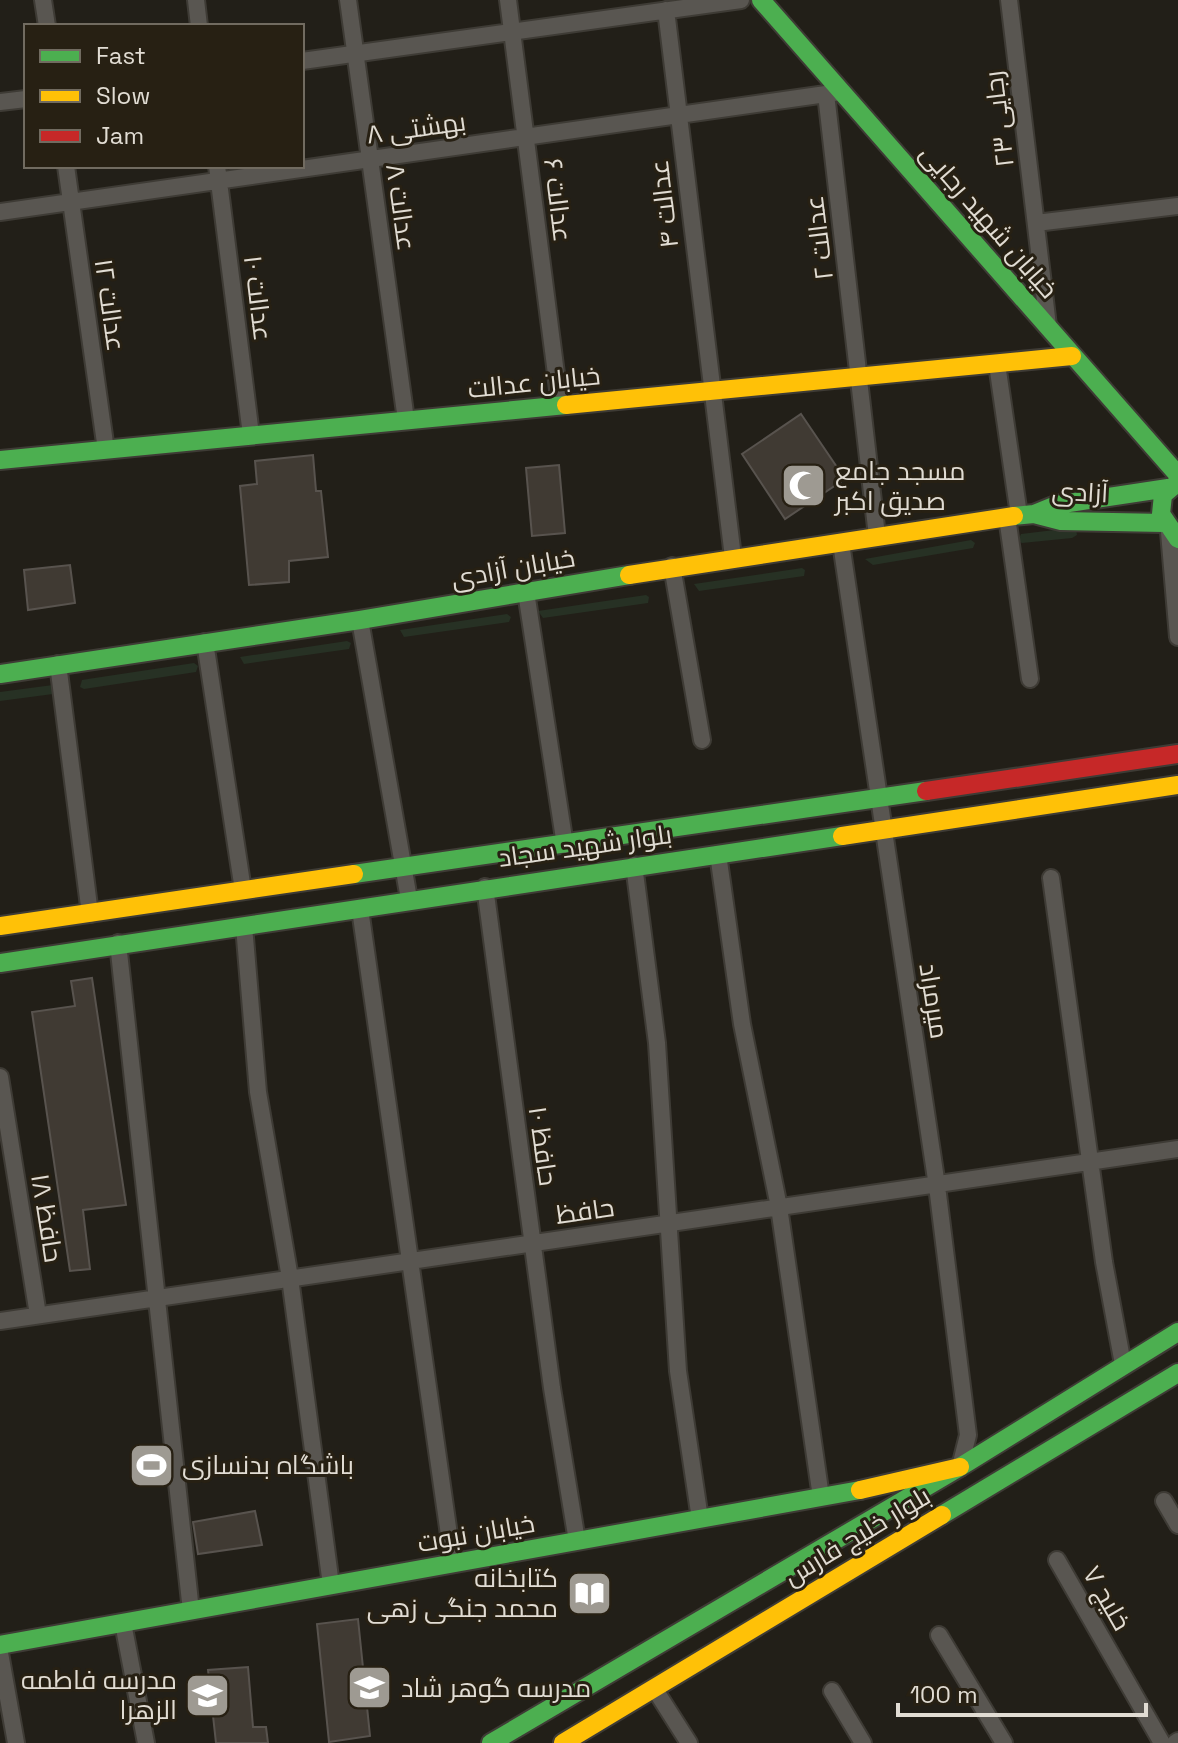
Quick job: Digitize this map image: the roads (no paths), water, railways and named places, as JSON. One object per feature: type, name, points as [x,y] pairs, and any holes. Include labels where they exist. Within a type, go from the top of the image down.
[{"type":"street","points":[[43,0],[47,24]]},
{"type":"street","points":[[196,0],[199,24]]},
{"type":"street","name":"عدالت ۸","points":[[348,0],[406,420]]},
{"type":"street","name":"عدالت ۶","points":[[508,0],[560,405]]},
{"type":"street","points":[[304,61],[741,0]]},
{"type":"street","name":"خیابان شهید رجایی","points":[[761,0],[833,93],[1048,328],[1175,482]]},
{"type":"street","name":"رجایی ۲۳","points":[[1009,0],[1048,328]]},
{"type":"street","name":"عدالت ۴","points":[[666,10],[733,557]]},
{"type":"street","name":"بهشتی ۸","points":[[304,165],[370,159],[833,93]]},
{"type":"street","name":"عدالت ۲","points":[[833,93],[877,536]]},
{"type":"street","points":[[0,102],[24,99]]},
{"type":"street","name":"عدالت ۱۲","points":[[66,168],[106,450]]},
{"type":"street","name":"بهشتی ۸","points":[[0,212],[71,202],[218,173],[272,168]]},
{"type":"street","name":"عدالت ۱۰","points":[[218,173],[251,435]]},
{"type":"street","points":[[1036,223],[1178,206]]},
{"type":"street","name":"خیابان عدالت","points":[[0,460],[1072,356]]},
{"type":"street","points":[[997,364],[1020,516],[1030,679]]},
{"type":"street","points":[[1175,482],[1160,503],[1170,531],[1178,637]]},
{"type":"street","name":"آزادی","points":[[1020,516],[1056,505],[1175,482]]},
{"type":"street","name":"آزادی","points":[[1020,516],[1170,531]]},
{"type":"street","name":"خیابان آزادی","points":[[0,674],[360,620],[672,566],[1020,516]]},
{"type":"street","name":"میرمراد","points":[[841,543],[937,1186],[968,1435],[960,1467]]},
{"type":"street","points":[[672,566],[702,740]]},
{"type":"street","points":[[526,592],[565,845]]},
{"type":"street","points":[[360,620],[409,899]]},
{"type":"street","points":[[205,642],[243,890]]},
{"type":"street","points":[[58,664],[90,914]]},
{"type":"street","name":"بلوار شهید سجاد","points":[[0,926],[1178,754]]},
{"type":"street","name":"بلوار شهید سجاد","points":[[0,963],[485,887],[1178,785]]},
{"type":"street","points":[[718,854],[742,1024],[779,1207],[821,1497]]},
{"type":"street","points":[[634,865],[657,1043],[678,1371],[700,1519]]},
{"type":"street","points":[[1051,878],[1104,1262],[1123,1364]]},
{"type":"street","name":"حافظ ۱۰","points":[[485,887],[552,1388],[577,1541]]},
{"type":"street","points":[[360,909],[453,1563]]},
{"type":"street","points":[[244,926],[258,1092],[290,1278],[331,1585]]},
{"type":"street","points":[[118,943],[191,1611]]},
{"type":"street","name":"حافظ ۱۸","points":[[0,1077],[38,1315]]},
{"type":"street","name":"حافظ","points":[[0,1321],[1178,1149]]},
{"type":"street","points":[[491,1743],[960,1467],[1178,1332]]},
{"type":"street","name":"بلوار خلیج فارس","points":[[563,1743],[1178,1373]]},
{"type":"street","points":[[960,1467],[976,1494]]},
{"type":"street","name":"خیابان نبوت","points":[[0,1645],[821,1497],[960,1467]]},
{"type":"street","points":[[1164,1501],[1178,1525]]},
{"type":"street","name":"خلیج ۷","points":[[1057,1560],[1162,1743]]},
{"type":"street","points":[[123,1623],[146,1743]]},
{"type":"street","points":[[939,1635],[1004,1743]]},
{"type":"street","points":[[0,1653],[16,1743]]},
{"type":"street","points":[[654,1688],[689,1743]]},
{"type":"street","points":[[832,1691],[863,1743]]},
{"type":"place","name":"مسجد جامع صدیق اکبر","points":[[804,486]]},
{"type":"place","name":"باشگاه بدنسازی","points":[[151,1465]]},
{"type":"place","name":"کتابخانه محمد جنگی زهی","points":[[589,1593]]},
{"type":"place","name":"مدرسه گوهر شاد","points":[[370,1688]]},
{"type":"place","name":"مدرسه فاطمه الزهرا","points":[[208,1695]]}]
